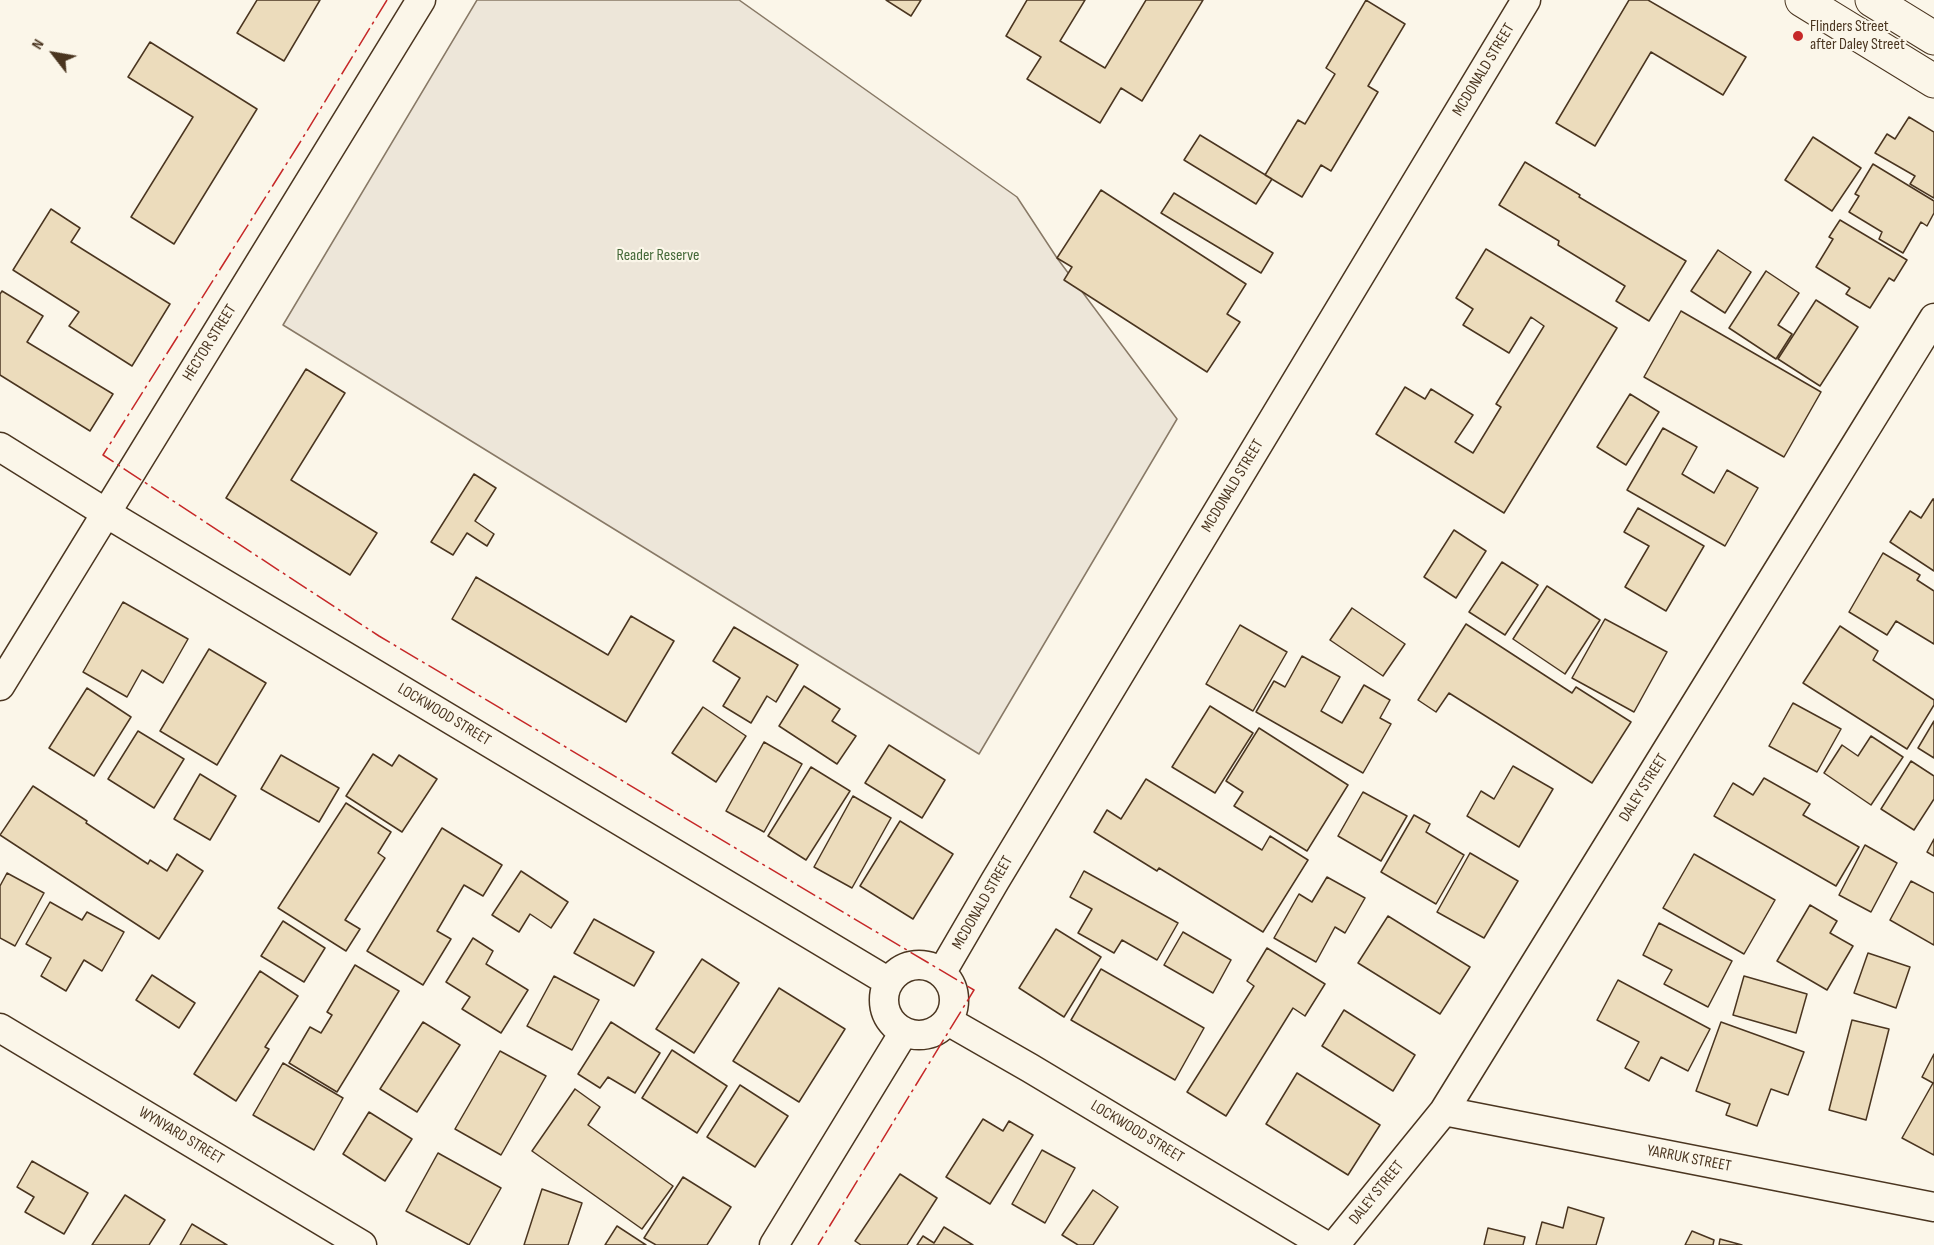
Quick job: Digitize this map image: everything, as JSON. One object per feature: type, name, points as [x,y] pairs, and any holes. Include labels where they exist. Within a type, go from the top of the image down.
[{"type":"main road","points":[[1802,0],[1934,81]]},
{"type":"main road","points":[[1872,0],[1934,38]]},
{"type":"street","name":"HECTOR STREET","points":[[0,686],[422,0]]},
{"type":"street","name":"MCDONALD STREET","points":[[942,972],[1526,0]]},
{"type":"street","name":"DALEY STREET","points":[[1335,1245],[1444,1111],[1934,318]]},
{"type":"street","name":"LOCKWOOD STREET","points":[[0,447],[106,513],[889,982]]},
{"type":"street","points":[[920,964],[942,972],[951,983],[955,995],[954,1009],[948,1021],[928,1035],[916,1035],[896,1027],[885,1010],[884,1001],[889,982],[897,973],[920,964]]},
{"type":"street","name":"LOCKWOOD STREET","points":[[948,1021],[1325,1245]]},
{"type":"street","name":"WYNYARD STREET","points":[[0,1028],[362,1245]]},
{"type":"street","points":[[774,1245],[904,1032]]},
{"type":"street","name":"YARRUK STREET","points":[[1444,1111],[1934,1207]]},
{"type":"green space","name":"Reader Reserve","points":[[477,0],[739,0],[1017,197],[1057,258],[1177,419],[979,754],[283,325]]},
{"type":"building","points":[[257,0],[320,0],[284,61],[237,33]]},
{"type":"building","points":[[886,0],[921,0],[911,16]]},
{"type":"building","points":[[1027,0],[1085,0],[1060,41],[1105,68],[1146,0],[1203,0],[1142,101],[1121,88],[1100,123],[1027,79],[1041,57],[1006,36]]},
{"type":"building","points":[[1366,0],[1405,24],[1368,86],[1378,92],[1331,171],[1321,165],[1302,197],[1265,175],[1298,120],[1305,124],[1335,74],[1326,68]]},
{"type":"building","points":[[1629,0],[1648,0],[1746,57],[1723,95],[1651,52],[1595,146],[1556,123]]},
{"type":"building","points":[[150,42],[257,109],[174,244],[131,217],[193,117],[128,77]]},
{"type":"building","points":[[1909,117],[1934,132],[1934,198],[1910,184],[1915,176],[1875,153],[1887,134],[1895,139]]},
{"type":"building","points":[[1200,135],[1272,179],[1256,204],[1184,160]]},
{"type":"building","points":[[1813,137],[1861,168],[1832,211],[1785,180]]},
{"type":"building","points":[[1525,162],[1686,261],[1649,321],[1616,301],[1625,286],[1558,245],[1559,241],[1499,205]]},
{"type":"building","points":[[1873,164],[1934,201],[1934,213],[1927,226],[1921,222],[1903,253],[1879,239],[1882,232],[1849,212],[1859,196],[1855,194]]},
{"type":"building","points":[[1101,190],[1246,284],[1227,314],[1240,322],[1207,372],[1064,280],[1072,267],[1057,258]]},
{"type":"building","points":[[1174,193],[1273,253],[1261,273],[1161,213]]},
{"type":"building","points":[[51,209],[80,228],[71,242],[170,304],[132,366],[69,326],[79,312],[13,270]]},
{"type":"building","points":[[1840,220],[1907,260],[1894,281],[1889,278],[1870,308],[1846,294],[1850,288],[1816,267],[1833,239],[1829,237]]},
{"type":"building","points":[[1486,249],[1617,328],[1504,513],[1376,434],[1405,387],[1425,399],[1431,389],[1473,415],[1455,442],[1473,453],[1501,407],[1496,404],[1544,326],[1531,317],[1509,353],[1463,325],[1473,309],[1456,298]]},
{"type":"building","points":[[1718,250],[1751,272],[1725,313],[1691,291]]},
{"type":"building","points":[[1766,271],[1799,293],[1778,325],[1792,334],[1776,359],[1729,328]]},
{"type":"building","points":[[2,291],[43,316],[27,342],[113,394],[90,431],[0,375],[0,294]]},
{"type":"building","points":[[1816,300],[1858,327],[1820,386],[1778,359]]},
{"type":"building","points":[[1681,311],[1821,392],[1784,457],[1644,377]]},
{"type":"building","points":[[306,369],[345,393],[291,480],[377,533],[350,575],[226,498]]},
{"type":"building","points":[[1630,394],[1659,412],[1626,465],[1597,447]]},
{"type":"building","points":[[1663,428],[1697,447],[1682,474],[1714,493],[1727,470],[1758,488],[1725,546],[1627,490]]},
{"type":"building","points":[[474,474],[496,488],[475,521],[494,534],[487,546],[467,533],[453,555],[431,542]]},
{"type":"building","points":[[1933,499],[1934,571],[1890,542],[1910,511],[1921,518]]},
{"type":"building","points":[[1638,508],[1704,546],[1666,611],[1625,587],[1649,546],[1624,532]]},
{"type":"building","points":[[1454,530],[1486,551],[1456,598],[1424,577]]},
{"type":"building","points":[[1883,553],[1920,575],[1917,580],[1934,591],[1934,644],[1896,621],[1887,635],[1849,612]]},
{"type":"building","points":[[1502,562],[1538,585],[1505,635],[1469,612]]},
{"type":"building","points":[[476,577],[608,655],[631,616],[674,641],[626,722],[452,619]]},
{"type":"building","points":[[1547,586],[1600,620],[1565,674],[1513,639]]},
{"type":"building","points":[[123,602],[188,639],[163,683],[142,670],[127,697],[83,672]]},
{"type":"building","points":[[1352,608],[1405,644],[1383,676],[1330,640]]},
{"type":"building","points":[[1605,619],[1667,652],[1634,712],[1572,678]]},
{"type":"building","points":[[1466,624],[1572,693],[1576,687],[1631,722],[1592,783],[1449,693],[1436,712],[1418,700]]},
{"type":"building","points":[[1240,625],[1287,652],[1253,711],[1206,684]]},
{"type":"building","points":[[1840,626],[1878,651],[1873,660],[1934,700],[1934,705],[1907,749],[1803,683]]},
{"type":"building","points":[[734,627],[798,665],[776,702],[767,696],[751,723],[723,706],[740,678],[713,661]]},
{"type":"building","points":[[209,649],[266,683],[217,765],[160,731]]},
{"type":"building","points":[[1302,656],[1340,677],[1321,711],[1342,723],[1364,685],[1390,700],[1380,718],[1391,724],[1363,773],[1256,712],[1274,681],[1285,687]]},
{"type":"building","points":[[804,686],[840,709],[832,721],[856,736],[837,764],[779,726]]},
{"type":"building","points":[[87,688],[131,717],[94,776],[49,748]]},
{"type":"building","points":[[1793,703],[1841,729],[1817,772],[1769,746]]},
{"type":"building","points":[[1210,706],[1253,733],[1215,793],[1172,767]]},
{"type":"building","points":[[703,707],[746,736],[716,782],[672,753]]},
{"type":"building","points":[[1934,721],[1934,758],[1918,748]]},
{"type":"building","points":[[1259,728],[1348,785],[1307,851],[1234,806],[1243,792],[1226,781]]},
{"type":"building","points":[[138,731],[184,759],[154,808],[108,779]]},
{"type":"building","points":[[1871,736],[1903,757],[1871,805],[1824,773],[1842,745],[1858,756]]},
{"type":"building","points":[[764,742],[802,764],[764,832],[726,811]]},
{"type":"building","points":[[889,745],[945,780],[922,818],[865,783]]},
{"type":"building","points":[[373,754],[392,766],[399,755],[437,779],[402,832],[346,796]]},
{"type":"building","points":[[281,755],[339,788],[319,822],[261,789]]},
{"type":"building","points":[[1911,761],[1934,776],[1934,799],[1914,830],[1881,809]]},
{"type":"building","points":[[1513,766],[1553,789],[1519,847],[1467,816],[1481,791],[1494,799]]},
{"type":"building","points":[[811,767],[850,791],[806,860],[768,836]]},
{"type":"building","points":[[200,774],[236,796],[210,840],[174,819]]},
{"type":"building","points":[[1764,778],[1810,804],[1803,815],[1859,847],[1836,886],[1714,816],[1733,783],[1753,795]]},
{"type":"building","points":[[1146,779],[1262,850],[1270,836],[1308,860],[1263,932],[1159,868],[1157,871],[1094,832],[1107,810],[1121,819]]},
{"type":"building","points":[[33,786],[148,864],[150,860],[167,871],[177,854],[203,871],[159,939],[0,835]]},
{"type":"building","points":[[1363,792],[1407,816],[1381,861],[1338,836]]},
{"type":"building","points":[[853,796],[891,818],[852,888],[814,867]]},
{"type":"building","points":[[346,803],[391,832],[378,853],[385,858],[345,920],[360,929],[346,951],[278,908]]},
{"type":"building","points":[[1414,815],[1430,824],[1426,832],[1464,855],[1436,904],[1381,872]]},
{"type":"building","points":[[900,821],[953,854],[913,919],[860,886]]},
{"type":"building","points":[[442,828],[502,865],[483,896],[464,885],[437,931],[451,939],[423,985],[367,951]]},
{"type":"building","points":[[1934,839],[1934,856],[1927,852]]},
{"type":"building","points":[[1865,845],[1897,863],[1871,912],[1839,895]]},
{"type":"building","points":[[1470,853],[1518,881],[1484,938],[1437,912]]},
{"type":"building","points":[[1694,854],[1775,900],[1744,954],[1663,908]]},
{"type":"building","points":[[521,871],[568,902],[551,928],[530,914],[519,932],[492,915]]},
{"type":"building","points":[[1084,871],[1178,923],[1157,960],[1122,940],[1114,953],[1078,933],[1092,909],[1070,897]]},
{"type":"building","points":[[7,873],[44,893],[15,946],[0,938],[0,886]]},
{"type":"building","points":[[1327,877],[1365,898],[1345,933],[1335,927],[1316,962],[1274,938],[1299,894],[1312,902]]},
{"type":"building","points":[[1911,881],[1934,893],[1934,945],[1890,920]]},
{"type":"building","points":[[50,902],[82,920],[87,912],[124,932],[102,971],[84,960],[66,991],[41,976],[51,958],[26,944]]},
{"type":"building","points":[[1810,905],[1837,921],[1830,933],[1853,946],[1827,990],[1777,961]]},
{"type":"building","points":[[1388,916],[1470,967],[1440,1014],[1358,963]]},
{"type":"building","points":[[594,919],[654,952],[634,986],[574,953]]},
{"type":"building","points":[[283,921],[325,948],[304,982],[261,956]]},
{"type":"building","points":[[1659,923],[1732,961],[1708,1007],[1664,984],[1672,970],[1643,955]]},
{"type":"building","points":[[1056,929],[1101,957],[1064,1017],[1019,988]]},
{"type":"building","points":[[1183,932],[1231,960],[1213,993],[1164,965]]},
{"type":"building","points":[[473,938],[493,951],[486,964],[528,990],[501,1033],[462,1009],[470,997],[446,982]]},
{"type":"building","points":[[1267,948],[1325,984],[1305,1016],[1293,1008],[1226,1116],[1187,1092],[1254,986],[1247,981]]},
{"type":"building","points":[[1868,953],[1910,967],[1896,1008],[1854,993]]},
{"type":"building","points":[[702,959],[739,983],[694,1053],[656,1029]]},
{"type":"building","points":[[355,965],[399,991],[337,1092],[289,1063],[310,1027],[321,1033],[332,1015],[327,1012]]},
{"type":"building","points":[[1101,969],[1204,1028],[1175,1080],[1071,1020]]},
{"type":"building","points":[[260,971],[298,996],[265,1047],[269,1049],[236,1101],[194,1074]]},
{"type":"building","points":[[152,975],[195,1003],[179,1028],[136,1000]]},
{"type":"building","points":[[554,976],[599,1000],[572,1050],[527,1026]]},
{"type":"building","points":[[1744,976],[1807,994],[1796,1033],[1733,1015]]},
{"type":"building","points":[[1618,980],[1710,1029],[1688,1071],[1661,1057],[1649,1081],[1625,1068],[1639,1042],[1597,1020]]},
{"type":"building","points":[[779,988],[845,1029],[799,1102],[733,1061]]},
{"type":"building","points":[[1344,1010],[1415,1055],[1393,1091],[1322,1046]]},
{"type":"building","points":[[1852,1020],[1889,1029],[1866,1120],[1829,1110]]},
{"type":"building","points":[[423,1022],[460,1045],[417,1112],[380,1089]]},
{"type":"building","points":[[611,1022],[660,1053],[635,1093],[608,1077],[600,1088],[578,1074]]},
{"type":"building","points":[[1721,1022],[1804,1052],[1788,1095],[1771,1089],[1757,1126],[1726,1115],[1730,1104],[1696,1091]]},
{"type":"building","points":[[672,1050],[727,1086],[697,1133],[642,1098]]},
{"type":"building","points":[[500,1051],[546,1076],[501,1155],[455,1129]]},
{"type":"building","points":[[1934,1054],[1934,1155],[1902,1138],[1933,1083],[1922,1077]]},
{"type":"building","points":[[283,1063],[343,1098],[314,1150],[253,1115]]},
{"type":"building","points":[[1297,1073],[1380,1125],[1348,1175],[1266,1124]]},
{"type":"building","points":[[740,1085],[788,1116],[755,1167],[707,1137]]},
{"type":"building","points":[[575,1089],[600,1107],[588,1125],[673,1186],[642,1229],[532,1151]]},
{"type":"building","points":[[369,1112],[412,1139],[385,1181],[343,1154]]},
{"type":"building","points":[[983,1119],[1003,1131],[1009,1121],[1033,1135],[990,1204],[946,1177]]},
{"type":"building","points":[[1042,1150],[1075,1168],[1045,1223],[1012,1204]]},
{"type":"building","points":[[438,1153],[501,1188],[469,1245],[406,1211]]},
{"type":"building","points":[[32,1161],[88,1193],[64,1234],[25,1212],[34,1197],[17,1187]]},
{"type":"building","points":[[900,1174],[937,1198],[907,1245],[861,1245],[855,1241]]},
{"type":"building","points":[[683,1177],[731,1207],[707,1245],[656,1245],[644,1238]]},
{"type":"building","points":[[542,1189],[582,1203],[568,1245],[524,1245]]},
{"type":"building","points":[[1093,1190],[1118,1207],[1093,1245],[1078,1245],[1062,1235]]},
{"type":"building","points":[[125,1195],[165,1220],[149,1245],[92,1245]]},
{"type":"building","points":[[1568,1207],[1604,1218],[1596,1245],[1536,1245],[1542,1222],[1563,1228]]},
{"type":"building","points":[[192,1224],[227,1245],[180,1245]]},
{"type":"building","points":[[617,1226],[646,1245],[605,1245]]},
{"type":"building","points":[[944,1227],[973,1245],[917,1245],[923,1236],[934,1243]]},
{"type":"building","points":[[1488,1228],[1525,1237],[1523,1245],[1484,1245]]},
{"type":"building","points":[[1692,1231],[1714,1240],[1713,1245],[1685,1245]]},
{"type":"building","points":[[1720,1239],[1742,1245],[1719,1245]]},
{"type":"power","points":[[387,0],[103,455],[379,636],[974,990],[818,1245]]},
{"type":"place","name":"Flinders Street after Daley Street","points":[[1798,36]]}]
